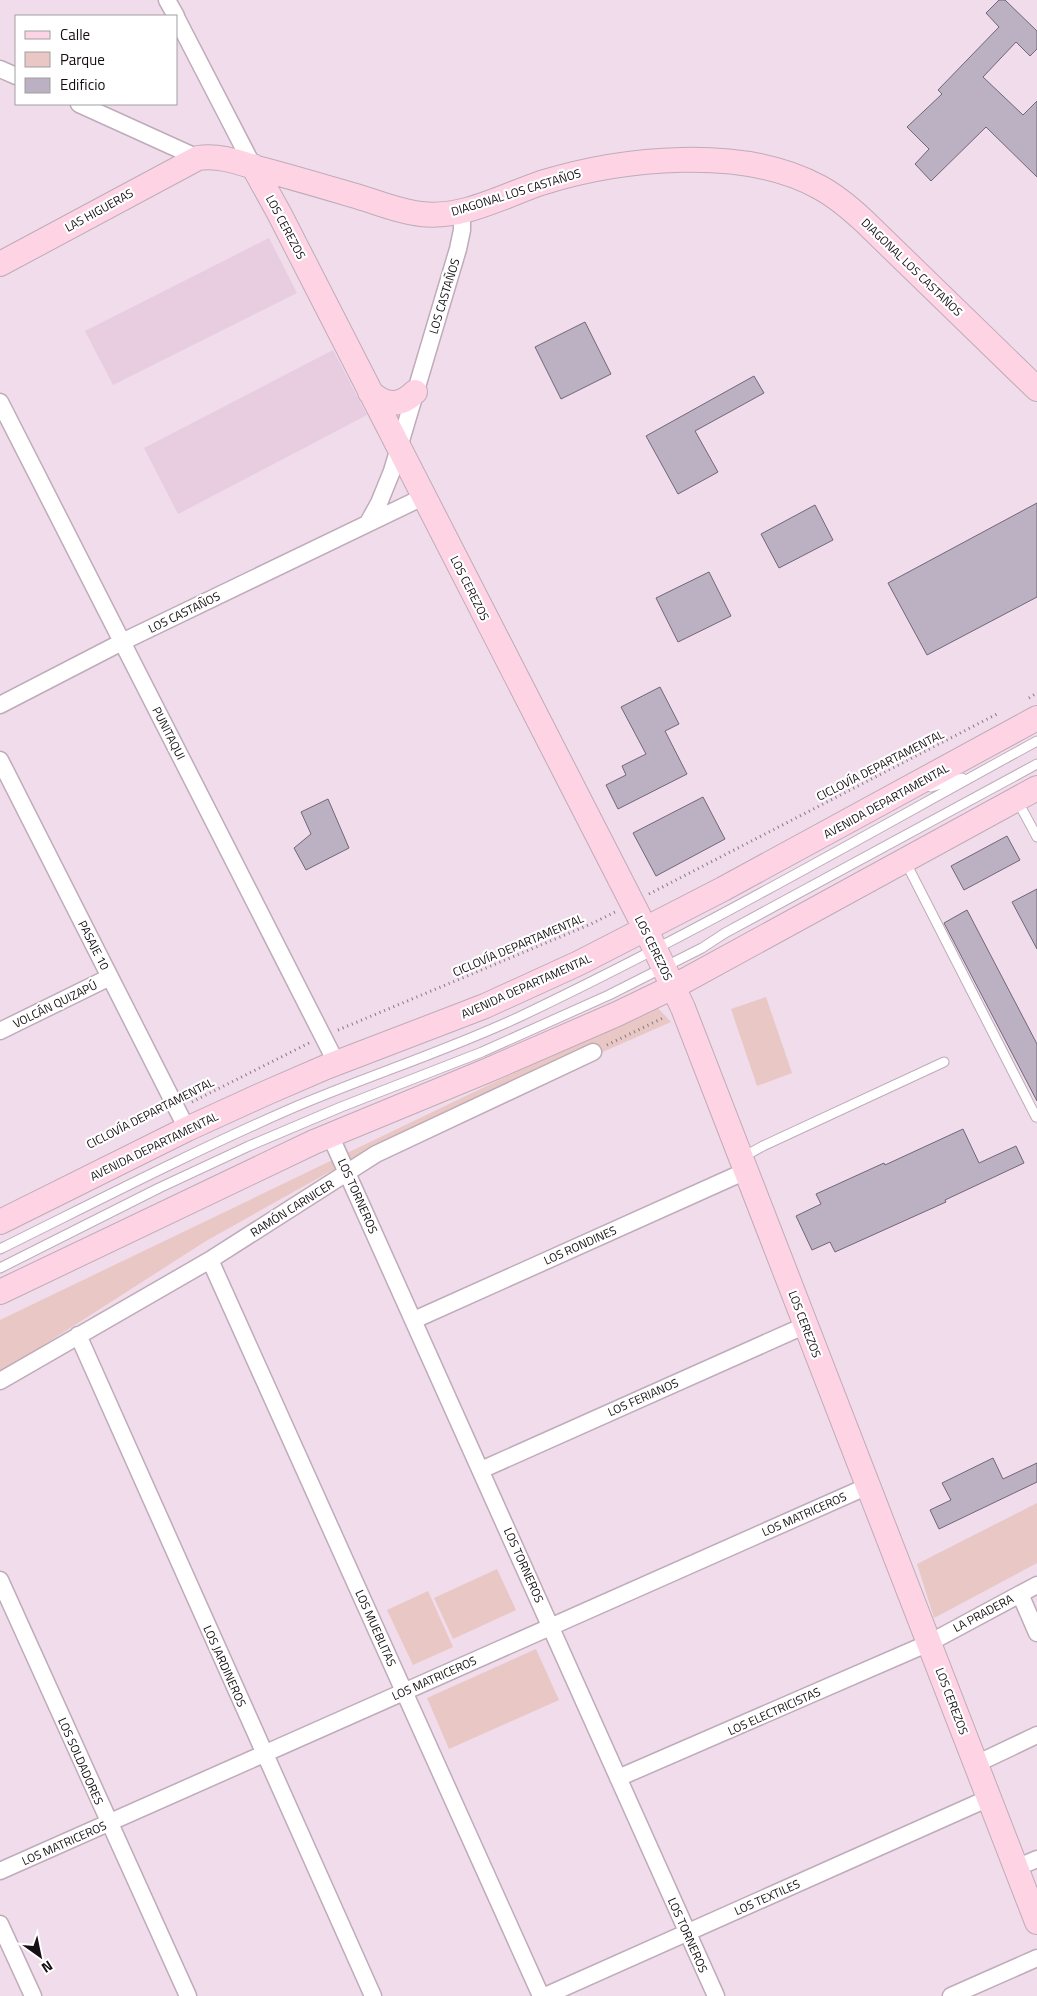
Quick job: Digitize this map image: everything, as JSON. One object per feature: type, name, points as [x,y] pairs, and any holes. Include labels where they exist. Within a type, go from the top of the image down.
[{"type":"street","name":"LOS CEREZOS","points":[[167,0],[175,15]]},
{"type":"street","name":"LOS CEREZOS","points":[[178,21],[279,213],[632,903],[683,1008],[989,1798],[1027,1864],[1037,1922]]},
{"type":"street","points":[[0,69],[15,76]]},
{"type":"street","name":"DIAGONAL LOS CASTAÑOS","points":[[81,105],[198,158],[216,157],[309,182],[405,212],[436,215],[462,211],[566,175],[621,164],[673,160],[707,161],[761,166],[779,171],[818,186],[851,208],[1037,389]]},
{"type":"street","name":"LAS HIGUERAS","points":[[0,264],[198,158]]},
{"type":"street","points":[[279,213],[280,201],[287,190],[297,184],[309,182]]},
{"type":"street","name":"LOS CASTAÑOS","points":[[369,522],[379,503],[399,448],[460,240],[462,211]]},
{"type":"street","points":[[370,392],[378,399],[387,403],[398,403],[407,399],[415,392]]},
{"type":"street","name":"PUNITAQUI","points":[[0,402],[337,1064]]},
{"type":"street","name":"LOS CASTAÑOS","points":[[0,705],[122,642],[423,496]]},
{"type":"street","name":"AVENIDA DEPARTAMENTAL","points":[[0,1292],[234,1179],[330,1135],[486,1071],[617,1014],[660,958],[864,812],[1033,708]]},
{"type":"street","name":"PASAJE 10","points":[[0,760],[5,783],[110,977],[182,1119]]},
{"type":"street","name":"AVENIDA DEPARTAMENTAL","points":[[0,1222],[182,1119],[266,1093],[485,1006],[579,963],[660,958],[905,861],[1027,794]]},
{"type":"street","name":"VOLCÁN QUIZAPÚ","points":[[0,1031],[110,977]]},
{"type":"street","name":"RAMÓN CARNICER","points":[[0,1381],[210,1260],[376,1154],[592,1052]]},
{"type":"street","name":"LOS TORNEROS","points":[[330,1135],[716,1996]]},
{"type":"street","name":"LOS RONDINES","points":[[414,1320],[744,1164]]},
{"type":"street","name":"LOS MUEBLITAS","points":[[210,1260],[543,1996]]},
{"type":"street","name":"LOS FERIANOS","points":[[481,1470],[806,1325]]},
{"type":"street","name":"LOS JARDINEROS","points":[[78,1335],[372,1996]]},
{"type":"street","name":"LOS MATRICEROS","points":[[0,1871],[868,1486]]},
{"type":"street","name":"LOS SOLDADORES","points":[[0,1580],[188,1996]]},
{"type":"street","name":"LA PRADERA","points":[[929,1643],[1037,1584]]},
{"type":"street","points":[[1020,1594],[1037,1633]]},
{"type":"street","name":"LOS ELECTRICISTAS","points":[[618,1778],[929,1643]]},
{"type":"street","points":[[976,1764],[1037,1735]]},
{"type":"street","name":"LOS TEXTILES","points":[[543,1996],[989,1798]]},
{"type":"street","points":[[0,1924],[33,1996]]},
{"type":"street","points":[[951,1996],[1037,1958]]},
{"type":"lane","points":[[0,1268],[159,1188],[249,1146],[341,1107],[482,1052],[608,995],[660,958],[974,775],[1037,741]]},
{"type":"lane","points":[[0,1249],[221,1140],[291,1109],[468,1039],[660,958],[1037,764]]},
{"type":"lane","points":[[864,812],[889,807],[937,784],[974,775]]},
{"type":"lane","points":[[1027,794],[1037,837]]},
{"type":"lane","points":[[905,861],[1036,1117]]},
{"type":"lane","points":[[744,1164],[763,1146],[944,1062]]},
{"type":"path","points":[[1033,708],[1037,693]]},
{"type":"path","name":"CICLOVÍA DEPARTAMENTAL","points":[[182,1119],[323,1036],[591,924],[1002,712]]},
{"type":"path","points":[[592,1052],[683,1008]]},
{"type":"shaded area","points":[[269,238],[297,293],[113,385],[85,331]]},
{"type":"shaded area","points":[[333,350],[367,415],[178,514],[144,448]]},
{"type":"green space","points":[[766,997],[792,1073],[757,1086],[731,1009]]},
{"type":"green space","points":[[655,1005],[671,1022],[329,1172],[206,1241],[0,1373],[0,1320]]},
{"type":"green space","points":[[1037,1503],[1037,1563],[934,1618],[917,1564]]},
{"type":"green space","points":[[497,1569],[516,1610],[453,1639],[434,1598]]},
{"type":"green space","points":[[428,1591],[453,1647],[413,1665],[387,1610]]},
{"type":"green space","points":[[536,1649],[559,1700],[449,1749],[427,1698]]},
{"type":"building","points":[[999,0],[1005,0],[1037,31],[1037,49],[1030,56],[1016,42],[983,77],[1023,115],[1037,101],[1037,177],[986,127],[931,181],[915,164],[929,149],[907,127],[942,94],[938,90],[999,27],[986,13]]},
{"type":"building","points":[[585,322],[611,374],[561,399],[535,347]]},
{"type":"building","points":[[754,376],[764,393],[695,431],[718,472],[678,494],[646,436]]},
{"type":"building","points":[[1037,503],[1037,597],[927,655],[888,583]]},
{"type":"building","points":[[815,505],[833,540],[779,568],[761,534]]},
{"type":"building","points":[[709,572],[731,616],[678,642],[656,598]]},
{"type":"building","points":[[660,687],[679,724],[665,731],[687,774],[618,809],[606,785],[626,775],[622,766],[646,754],[621,707]]},
{"type":"building","points":[[703,797],[725,839],[656,876],[633,833]]},
{"type":"building","points":[[328,799],[349,848],[306,870],[294,848],[311,834],[301,812]]},
{"type":"building","points":[[1007,836],[1020,860],[964,890],[951,866]]},
{"type":"building","points":[[1037,889],[1037,949],[1012,902]]},
{"type":"building","points":[[967,910],[1037,1044],[1037,1101],[944,923]]},
{"type":"building","points":[[963,1129],[979,1163],[1016,1146],[1024,1163],[945,1200],[946,1202],[835,1252],[830,1242],[812,1250],[796,1216],[821,1204],[816,1194]]},
{"type":"building","points":[[993,1458],[1003,1479],[1037,1463],[1037,1482],[939,1529],[930,1510],[951,1500],[942,1483]]}]
